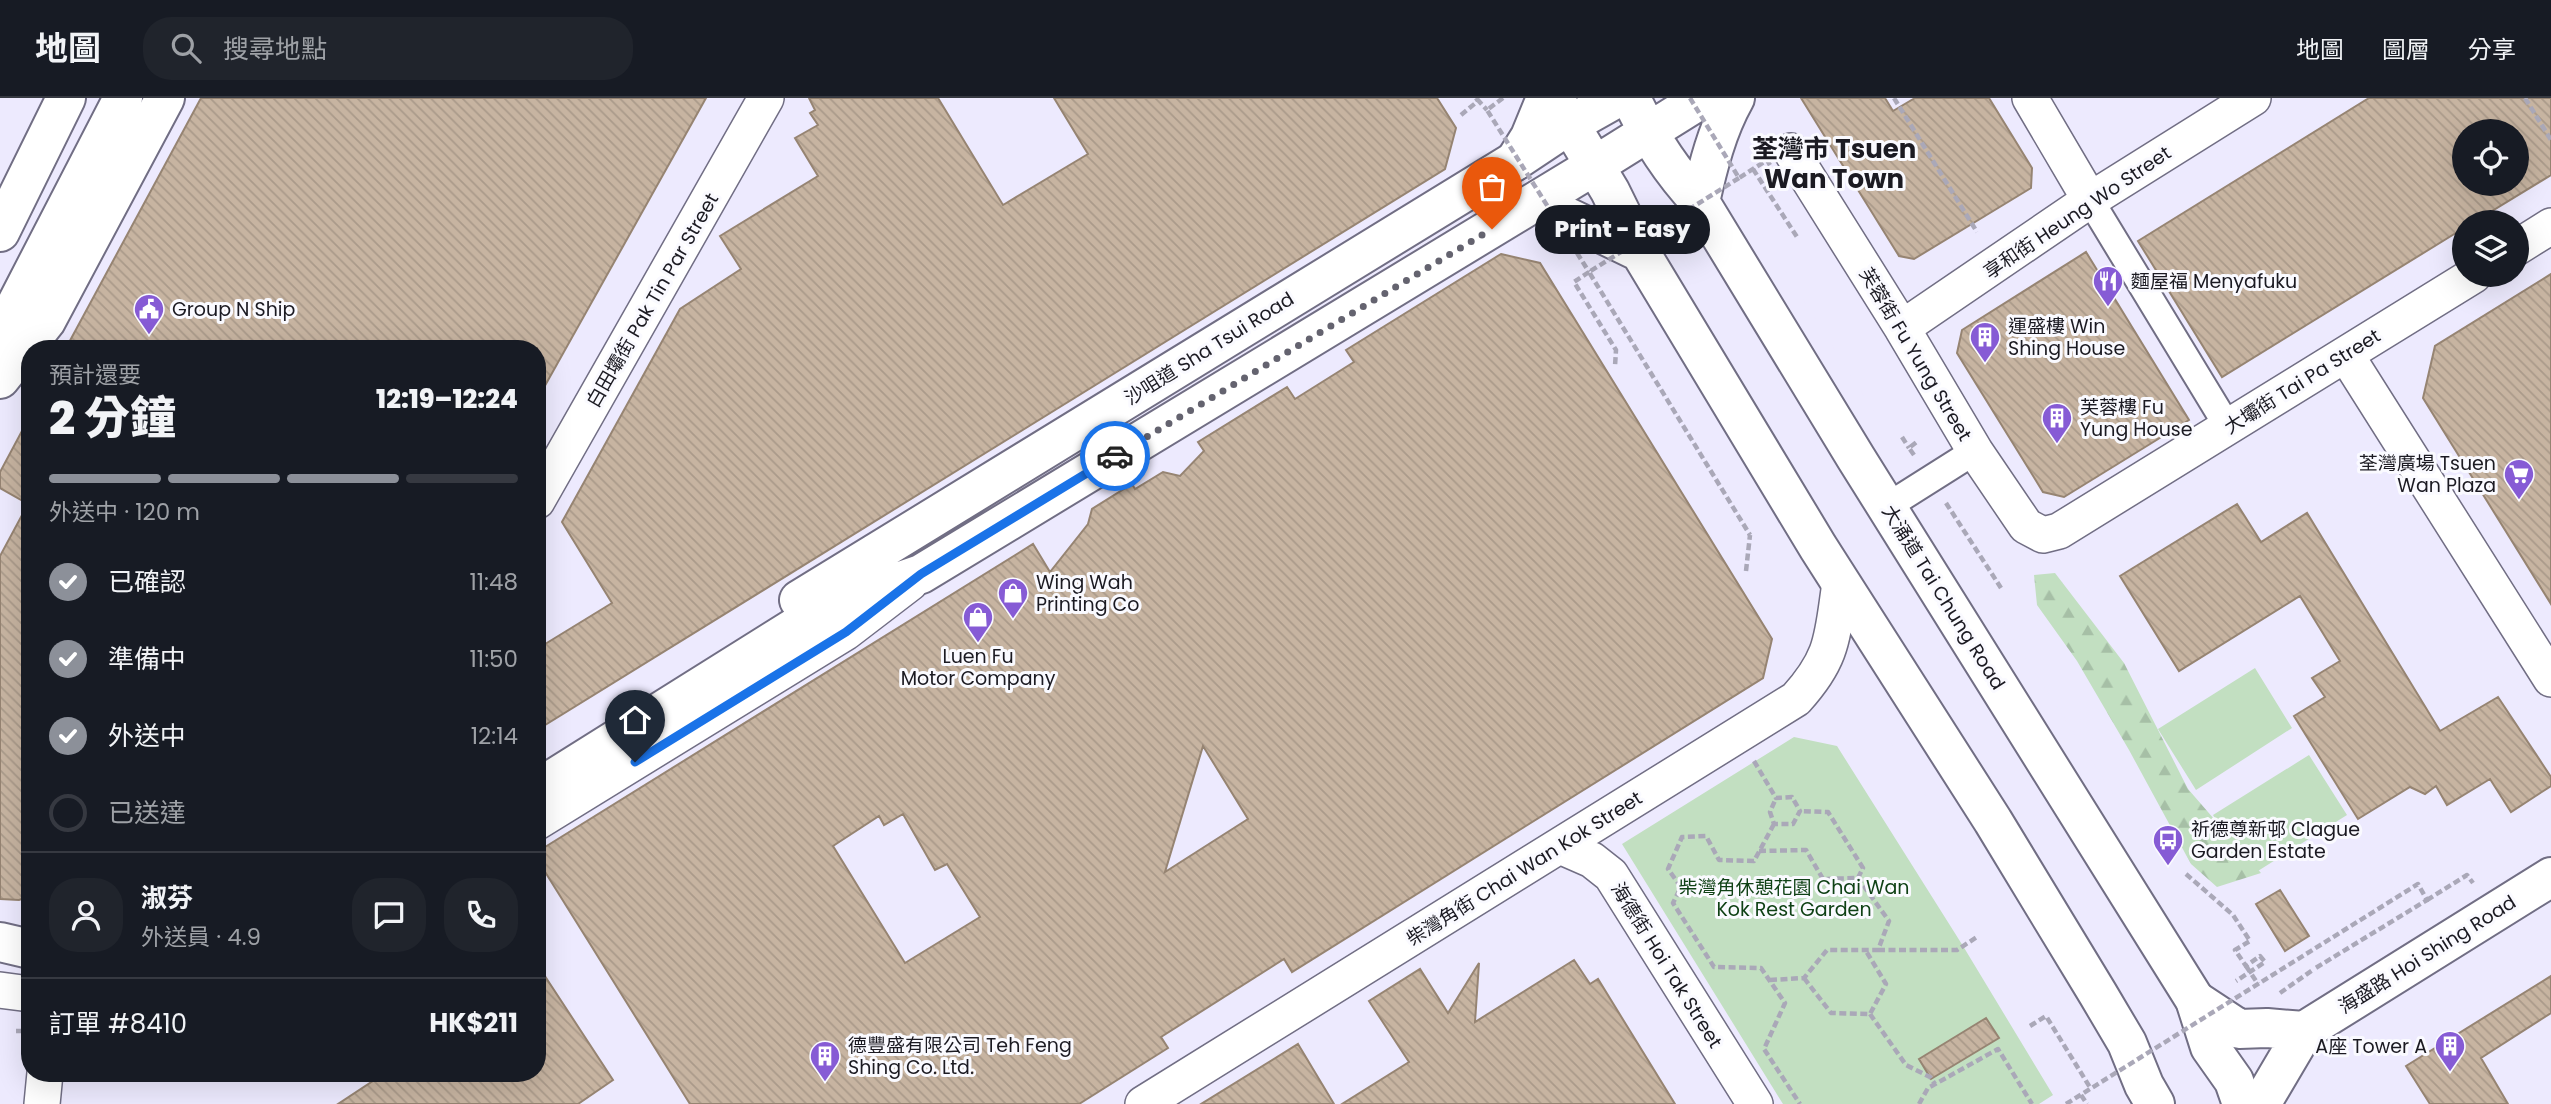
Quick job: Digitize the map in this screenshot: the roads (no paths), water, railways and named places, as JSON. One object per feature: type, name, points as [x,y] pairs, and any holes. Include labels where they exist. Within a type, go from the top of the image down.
[{"type":"main road","points":[[0,232],[66,98]]},
{"type":"main road","points":[[0,358],[15,307],[123,98]]},
{"type":"main road","points":[[31,340],[46,321],[165,98]]},
{"type":"main road","name":"沙咀道 Sha Tsui Road","points":[[629,720],[1515,160],[1556,107],[1617,98]]},
{"type":"main road","name":"大涌道 Tai Chung Road","points":[[1631,98],[1648,134],[1675,175],[1700,202],[2194,1000],[2224,1038],[2242,1104]]},
{"type":"main road","points":[[1700,202],[1721,104]]},
{"type":"main road","name":"沙咀道 Sha Tsui Road","points":[[823,597],[921,574],[1648,134],[1721,104]]},
{"type":"main road","points":[[1556,107],[1594,166],[1640,252],[1840,583],[1986,810],[2098,994],[2127,1043],[2149,1095]]},
{"type":"main road","points":[[1539,200],[1563,215],[1640,252]]},
{"type":"main road","points":[[0,379],[21,353]]},
{"type":"main road","points":[[546,761],[629,720]]},
{"type":"main road","points":[[546,782],[629,720]]},
{"type":"main road","name":"海盛路 Hoi Shing Road","points":[[2261,1104],[2304,1031],[2551,877]]},
{"type":"main road","points":[[0,942],[21,947]]},
{"type":"main road","points":[[0,966],[21,970]]},
{"type":"main road","points":[[2224,1038],[2267,1028],[2304,1031]]},
{"type":"street","name":"白田壩街 Pak Tin Par Street","points":[[546,485],[766,98]]},
{"type":"street","points":[[2030,98],[2228,427]]},
{"type":"street","name":"享和街 Heung Wo Street","points":[[1902,328],[2090,200],[2253,98]]},
{"type":"street","name":"芙蓉街 Fu Yung Street","points":[[1781,159],[1902,328],[1975,452],[2026,526],[2043,535],[2059,531]]},
{"type":"street","points":[[2529,240],[2551,226]]},
{"type":"street","name":"大壩街 Tai Pa Street","points":[[2059,531],[2455,287]]},
{"type":"street","points":[[2346,355],[2551,679]]},
{"type":"street","points":[[1888,506],[1975,452]]},
{"type":"street","name":"沙咀道 Sha Tsui Road","points":[[546,816],[846,632],[921,574]]},
{"type":"street","name":"柴灣角街 Chai Wan Kok Street","points":[[1143,1104],[1796,699],[1816,676],[1830,650],[1840,583]]},
{"type":"street","name":"海德街 Hoi Tak Street","points":[[1560,846],[1592,860],[1611,875],[1755,1104]]},
{"type":"street","points":[[0,990],[21,993]]},
{"type":"street","points":[[42,1104],[44,1082]]},
{"type":"place","name":"Print - Easy","points":[[1492,229]]},
{"type":"place","name":"麵屋福 Menyafuku","points":[[2108,308]]},
{"type":"place","name":"Group N Ship","points":[[149,336]]},
{"type":"place","name":"運盛樓 Win Shing House","points":[[1985,364]]},
{"type":"place","name":"芙蓉樓 Fu Yung House","points":[[2057,445]]},
{"type":"place","name":"荃灣廣場 Tsuen Wan Plaza","points":[[2519,501]]},
{"type":"place","name":"Wing Wah Printing Co","points":[[1013,620]]},
{"type":"place","name":"Luen Fu Motor Company","points":[[978,644]]},
{"type":"place","name":"祈德尊新邨 Clague Garden Estate","points":[[2168,867]]},
{"type":"place","name":"A座 Tower A","points":[[2450,1073]]},
{"type":"place","name":"德豐盛有限公司 Teh Feng Shing Co. Ltd.","points":[[825,1083]]},
{"type":"district","name":"荃灣市 Tsuen Wan Town","points":[[1834,164]]},
{"type":"park label","name":"柴灣角休憩花園 Chai Wan Kok Rest Garden","points":[[1794,898]]}]
